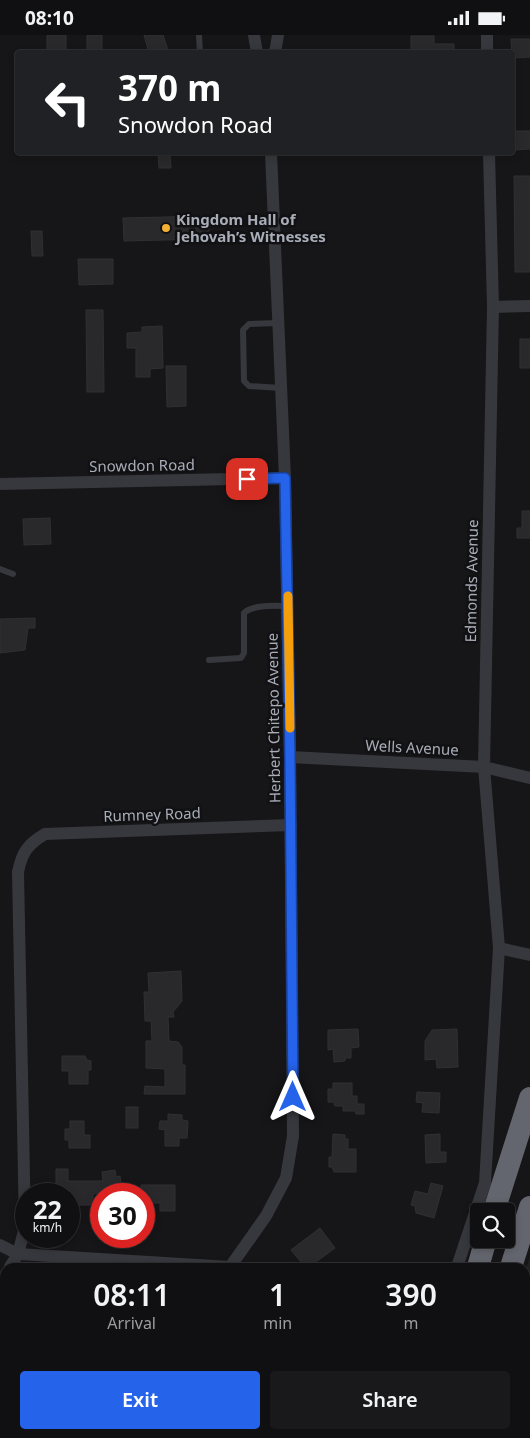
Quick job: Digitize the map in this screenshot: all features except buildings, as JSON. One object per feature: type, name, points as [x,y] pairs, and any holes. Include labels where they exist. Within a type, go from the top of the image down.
[{"type":"highway","points":[[497,1203],[530,1098]]},
{"type":"highway","points":[[512,1263],[530,1207]]},
{"type":"highway","points":[[479,1263],[483,1248]]},
{"type":"street","points":[[254,35],[256,50]]},
{"type":"street","points":[[276,50],[278,35]]},
{"type":"street","points":[[486,35],[487,50]]},
{"type":"street","name":"Herbert Chitepo Avenue","points":[[233,1263],[266,1217],[286,1178],[293,1136],[288,606],[285,478],[271,155]]},
{"type":"street","name":"Edmonds Avenue","points":[[458,1263],[485,1183],[498,948],[484,767],[493,307],[489,155]]},
{"type":"street","points":[[493,307],[530,306]]},
{"type":"street","name":"Snowdon Road","points":[[0,484],[285,478]]},
{"type":"street","name":"Wells Avenue","points":[[290,757],[484,767],[530,778]]},
{"type":"street","name":"Rumney Road","points":[[18,1253],[24,1227],[18,871],[22,855],[30,843],[45,834],[291,825]]},
{"type":"street","points":[[498,948],[530,955]]},
{"type":"street","points":[[0,1245],[18,1253],[169,1263]]},
{"type":"street","points":[[12,1263],[18,1253]]},
{"type":"lane","points":[[199,35],[200,50]]},
{"type":"lane","points":[[279,323],[249,324],[245,326],[243,330],[244,381],[250,386],[281,388]]},
{"type":"lane","points":[[0,569],[13,574]]},
{"type":"lane","points":[[209,661],[241,658],[244,653],[244,613],[247,610],[262,607],[288,606]]},
{"type":"slow traffic","points":[[288,596],[290,728]]},
{"type":"place","name":"Kingdom Hall of Jehovah’s Witnesses","points":[[166,228]]},
{"type":"route","points":[[247,479],[285,478],[293,1097]]}]
